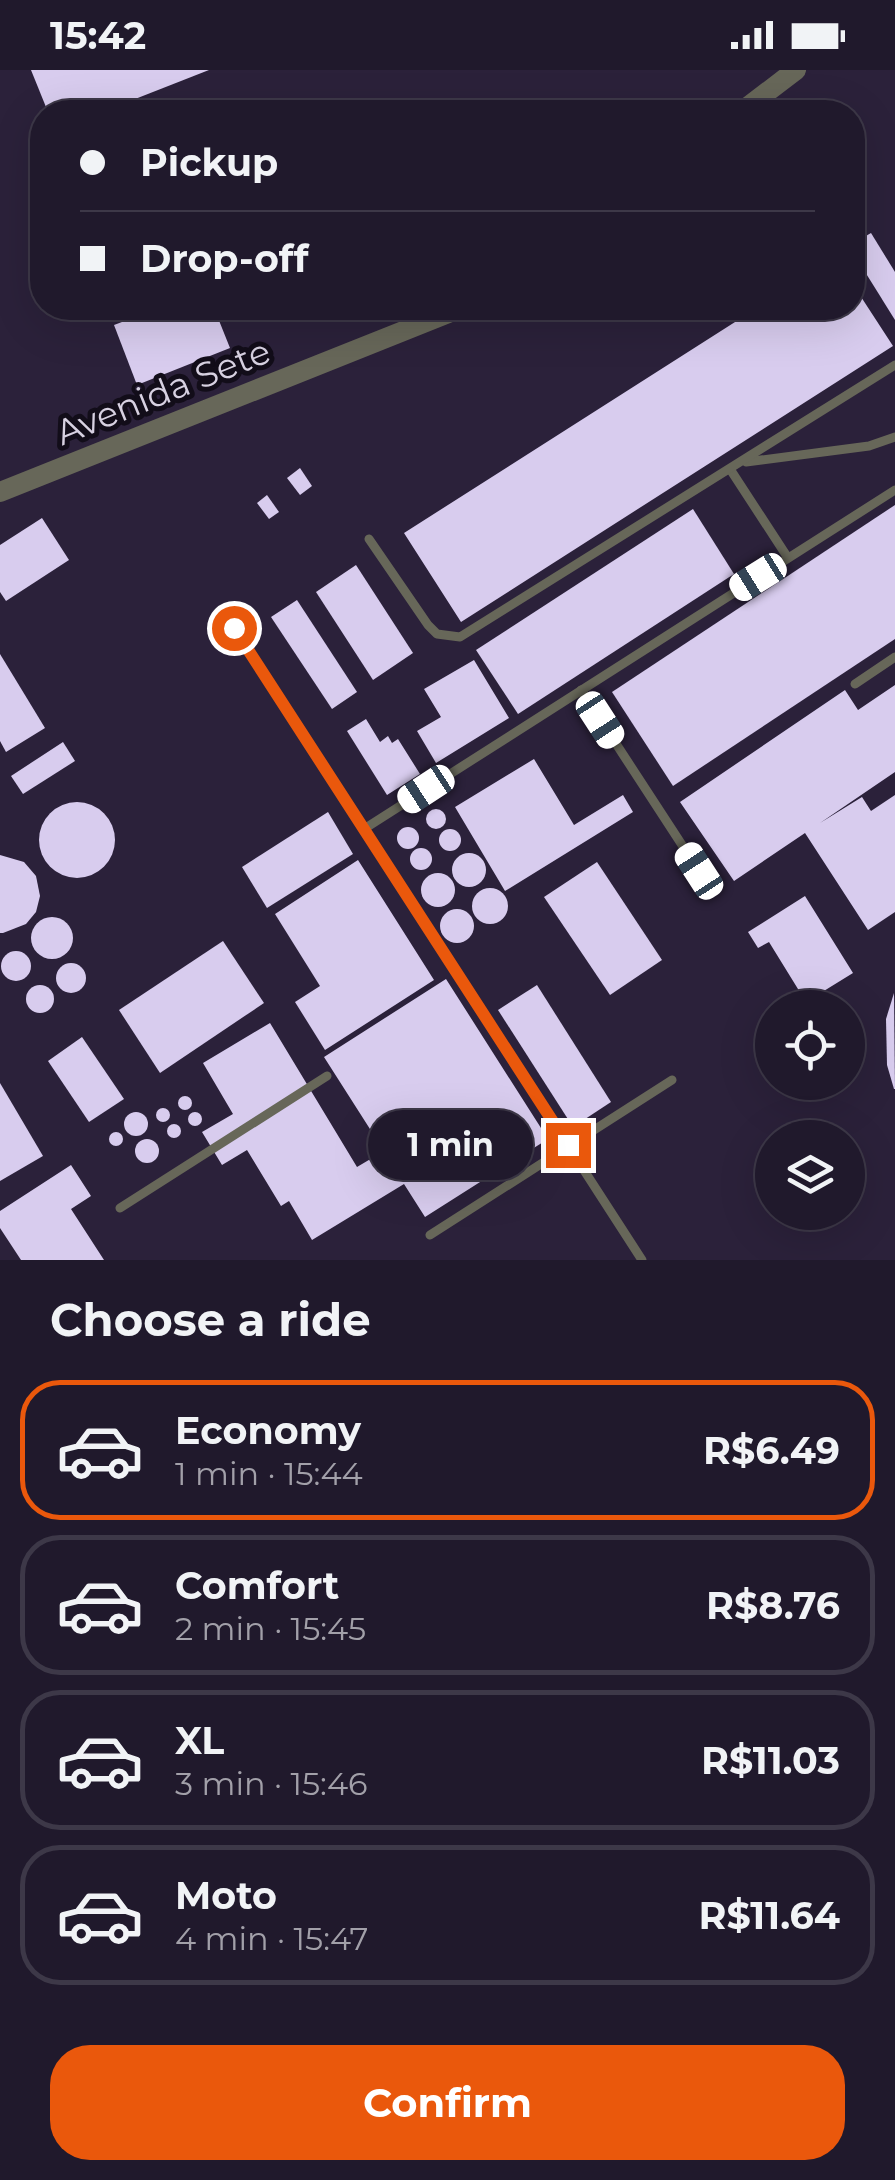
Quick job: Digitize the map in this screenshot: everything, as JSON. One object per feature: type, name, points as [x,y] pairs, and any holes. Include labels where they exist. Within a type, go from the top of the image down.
[{"type":"street","points":[[757,100],[796,70]]},
{"type":"street","name":"Avenida Sete","points":[[0,492],[431,320]]},
{"type":"lane","points":[[369,540],[437,634],[460,637],[895,365]]},
{"type":"lane","points":[[734,466],[869,446],[895,437]]},
{"type":"lane","points":[[734,466],[788,558]]},
{"type":"lane","points":[[364,828],[895,490]]},
{"type":"lane","points":[[234,628],[642,1260]]},
{"type":"lane","points":[[855,684],[895,657]]},
{"type":"lane","points":[[580,690],[699,871]]},
{"type":"lane","points":[[120,1208],[327,1076]]},
{"type":"lane","points":[[430,1235],[672,1080]]},
{"type":"building","points":[[31,70],[209,70],[133,100],[43,100]]},
{"type":"building","points":[[871,233],[895,272],[895,320],[865,272],[865,236]]},
{"type":"building","points":[[865,303],[893,346],[461,622],[404,533],[738,320],[865,320]]},
{"type":"building","points":[[127,320],[219,320],[230,348],[137,385],[114,325]]},
{"type":"building","points":[[300,468],[312,486],[300,495],[287,478]]},
{"type":"building","points":[[267,495],[279,512],[269,519],[257,503]]},
{"type":"building","points":[[895,505],[895,639],[673,786],[612,692]]},
{"type":"building","points":[[693,509],[734,574],[518,714],[476,650]]},
{"type":"building","points":[[42,518],[69,560],[6,601],[0,592],[0,545]]},
{"type":"building","points":[[356,565],[413,653],[373,680],[316,592]]},
{"type":"building","points":[[297,600],[357,692],[332,709],[271,617]]},
{"type":"building","points":[[0,654],[45,728],[6,752],[0,741]]},
{"type":"building","points":[[474,660],[509,718],[436,763],[417,731],[441,717],[424,689]]},
{"type":"building","points":[[895,685],[895,772],[820,823],[862,797],[871,811],[895,795],[895,912],[868,930],[805,833],[734,881],[680,802],[845,690],[858,710]]},
{"type":"building","points":[[366,719],[380,742],[388,736],[392,743],[398,739],[420,774],[387,795],[347,731]]},
{"type":"building","points":[[63,742],[75,761],[23,794],[11,776]]},
{"type":"building","points":[[534,759],[574,825],[623,795],[633,812],[505,891],[455,807]]},
{"type":"building","points":[[77,802],[104,813],[115,840],[104,867],[77,878],[50,867],[39,840],[50,813]]},
{"type":"building","points":[[432,809],[440,809],[446,819],[440,829],[432,829],[426,823],[426,815]]},
{"type":"building","points":[[328,812],[353,854],[267,908],[242,867]]},
{"type":"building","points":[[408,827],[416,830],[416,846],[408,849],[400,846],[397,838],[400,830]]},
{"type":"building","points":[[450,829],[458,832],[458,848],[450,851],[442,848],[439,840],[442,832]]},
{"type":"building","points":[[421,848],[429,851],[429,867],[421,870],[413,867],[410,859],[413,851]]},
{"type":"building","points":[[469,853],[481,858],[486,870],[481,882],[469,887],[457,882],[452,870],[457,858]]},
{"type":"building","points":[[0,855],[24,862],[36,876],[40,896],[36,912],[26,924],[3,933],[0,933]]},
{"type":"building","points":[[358,860],[434,980],[325,1050],[295,1002],[320,986],[275,914]]},
{"type":"building","points":[[597,862],[662,960],[610,995],[544,897]]},
{"type":"building","points":[[438,873],[450,878],[455,890],[450,902],[438,907],[426,902],[421,890],[426,878]]},
{"type":"building","points":[[490,888],[502,894],[508,906],[502,918],[490,924],[478,918],[472,906],[478,894]]},
{"type":"building","points":[[805,896],[853,973],[825,990],[799,990],[769,942],[758,948],[748,932]]},
{"type":"building","points":[[457,909],[469,914],[474,926],[469,938],[457,943],[445,938],[440,926],[445,914]]},
{"type":"building","points":[[52,917],[67,923],[73,938],[67,953],[52,959],[37,953],[31,938],[37,923]]},
{"type":"building","points":[[223,941],[264,1003],[160,1073],[119,1010]]},
{"type":"building","points":[[16,951],[30,960],[31,966],[22,980],[16,981],[2,972],[1,966],[10,952]]},
{"type":"building","points":[[71,963],[81,968],[86,978],[81,988],[71,993],[61,988],[56,978],[61,968]]},
{"type":"building","points":[[446,979],[548,1139],[425,1217],[404,1184],[312,1240],[289,1201],[281,1206],[247,1150],[222,1165],[202,1132],[233,1114],[203,1063],[270,1023],[357,1167],[384,1151],[324,1057]]},
{"type":"building","points":[[40,985],[50,989],[54,999],[50,1009],[40,1013],[30,1009],[26,999],[30,989]]},
{"type":"building","points":[[537,985],[611,1102],[573,1127],[498,1010]]},
{"type":"building","points":[[894,993],[895,1089],[887,1065],[886,1019]]},
{"type":"building","points":[[82,1037],[124,1099],[89,1122],[48,1061]]},
{"type":"building","points":[[0,1083],[43,1156],[0,1181]]},
{"type":"building","points":[[185,1096],[192,1103],[185,1110],[178,1103]]},
{"type":"building","points":[[163,1108],[170,1115],[163,1122],[156,1115]]},
{"type":"building","points":[[136,1112],[145,1115],[145,1133],[136,1136],[127,1133],[124,1124],[127,1115]]},
{"type":"building","points":[[195,1112],[202,1119],[195,1126],[188,1119]]},
{"type":"building","points":[[174,1124],[181,1131],[174,1138],[167,1131]]},
{"type":"building","points":[[116,1132],[123,1139],[116,1146],[109,1139]]},
{"type":"building","points":[[147,1139],[156,1142],[156,1160],[147,1163],[138,1160],[135,1151],[138,1142]]},
{"type":"building","points":[[71,1165],[91,1196],[71,1209],[104,1260],[21,1260],[0,1228],[0,1211]]},
{"type":"route","points":[[234,628],[568,1145]]}]
